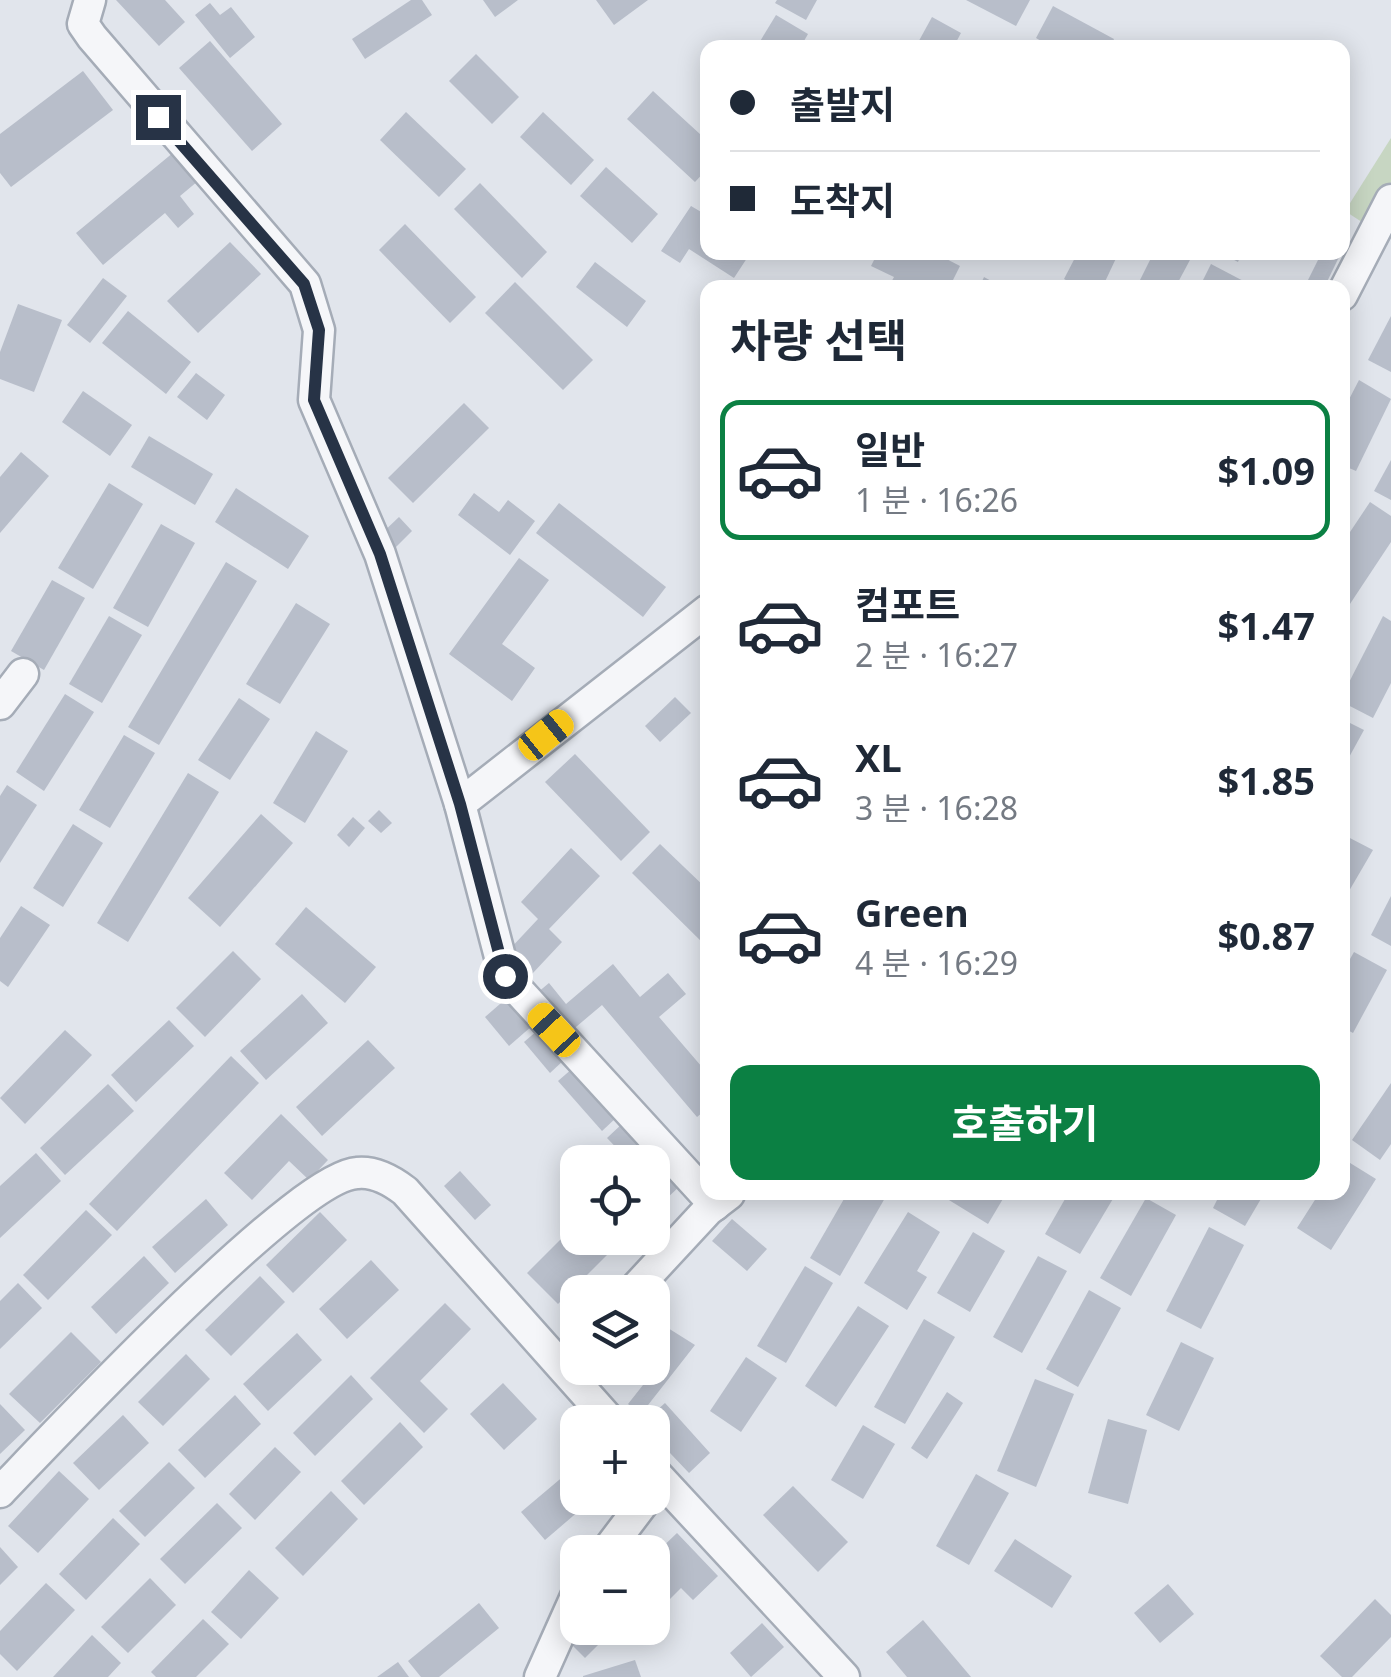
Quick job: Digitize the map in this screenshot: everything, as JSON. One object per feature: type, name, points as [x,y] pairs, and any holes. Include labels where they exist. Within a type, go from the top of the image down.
[{"type":"street","points":[[90,0],[84,24],[92,37],[304,284],[319,330],[314,400],[322,428],[380,554],[460,804],[505,976],[700,1175]]},
{"type":"street","points":[[1350,280],[1391,200]]},
{"type":"street","points":[[460,804],[700,616]]},
{"type":"street","points":[[0,704],[23,674]]},
{"type":"street","points":[[0,1492],[244,1249],[332,1182],[354,1172],[392,1181],[406,1191],[560,1348]]},
{"type":"street","points":[[649,1275],[723,1200]]},
{"type":"street","points":[[670,1501],[844,1677]]},
{"type":"street","points":[[540,1677],[560,1632]]},
{"type":"green space","points":[[1391,138],[1391,182],[1368,226],[1350,214],[1350,203]]},
{"type":"building","points":[[116,0],[165,0],[185,22],[159,46]]},
{"type":"building","points":[[411,0],[422,0],[432,15],[365,59],[352,39]]},
{"type":"building","points":[[483,0],[518,0],[495,17]]},
{"type":"building","points":[[596,0],[648,0],[614,25]]},
{"type":"building","points":[[817,0],[806,20],[775,3]]},
{"type":"building","points":[[966,0],[1030,0],[1016,26]]},
{"type":"building","points":[[210,3],[220,15],[231,7],[255,37],[230,58],[195,15]]},
{"type":"building","points":[[1053,6],[1114,39],[1039,40],[1036,38]]},
{"type":"building","points":[[776,15],[808,34],[805,40],[761,40]]},
{"type":"building","points":[[932,17],[961,33],[957,40],[919,40]]},
{"type":"building","points":[[210,41],[282,124],[252,151],[179,68]]},
{"type":"building","points":[[476,54],[519,97],[492,124],[449,81]]},
{"type":"building","points":[[83,71],[113,110],[11,187],[0,173],[0,134]]},
{"type":"building","points":[[653,91],[700,134],[700,177],[695,182],[627,119]]},
{"type":"building","points":[[406,112],[466,169],[439,197],[380,140]]},
{"type":"building","points":[[543,112],[594,160],[571,185],[520,137]]},
{"type":"building","points":[[174,152],[198,181],[180,196],[194,214],[178,228],[165,213],[103,265],[76,233]]},
{"type":"building","points":[[606,167],[658,214],[632,243],[580,196]]},
{"type":"building","points":[[480,183],[547,252],[522,278],[454,209]]},
{"type":"building","points":[[691,206],[700,211],[700,256],[689,249],[680,263],[661,251]]},
{"type":"building","points":[[405,224],[476,297],[450,323],[379,250]]},
{"type":"building","points":[[230,242],[261,274],[198,333],[167,301]]},
{"type":"building","points":[[706,260],[746,260],[734,278]]},
{"type":"building","points":[[874,260],[948,260],[960,266],[953,280],[892,280],[894,277],[871,266]]},
{"type":"building","points":[[1074,260],[1115,260],[1106,280],[1064,279]]},
{"type":"building","points":[[1150,260],[1190,260],[1179,280],[1140,280]]},
{"type":"building","points":[[1318,260],[1338,260],[1328,280],[1308,280]]},
{"type":"building","points":[[595,262],[646,301],[627,327],[576,287]]},
{"type":"building","points":[[1211,264],[1241,280],[1203,280]]},
{"type":"building","points":[[103,278],[127,296],[90,343],[67,325]]},
{"type":"building","points":[[515,282],[593,360],[563,390],[485,313]]},
{"type":"building","points":[[18,304],[62,320],[34,392],[0,379],[0,352]]},
{"type":"building","points":[[128,311],[191,362],[166,394],[102,343]]},
{"type":"building","points":[[1391,316],[1391,372],[1368,360]]},
{"type":"building","points":[[196,373],[225,395],[207,420],[177,397]]},
{"type":"building","points":[[1359,380],[1391,399],[1356,471],[1350,468],[1350,397]]},
{"type":"building","points":[[83,391],[132,425],[110,456],[62,422]]},
{"type":"building","points":[[464,403],[489,428],[413,503],[388,478]]},
{"type":"building","points":[[149,436],[213,474],[195,505],[131,467]]},
{"type":"building","points":[[21,452],[49,476],[0,533],[0,477]]},
{"type":"building","points":[[1391,460],[1391,500],[1374,491]]},
{"type":"building","points":[[109,483],[143,504],[93,589],[58,568]]},
{"type":"building","points":[[236,488],[309,536],[288,569],[215,522]]},
{"type":"building","points":[[474,493],[499,512],[508,500],[535,521],[510,555],[458,515]]},
{"type":"building","points":[[1370,502],[1391,516],[1391,542],[1350,604],[1350,532]]},
{"type":"building","points":[[559,503],[666,587],[643,617],[536,533]]},
{"type":"building","points":[[399,517],[412,531],[392,551],[379,536]]},
{"type":"building","points":[[161,524],[195,543],[148,627],[113,608]]},
{"type":"building","points":[[519,558],[549,580],[502,644],[535,668],[512,701],[449,654]]},
{"type":"building","points":[[226,562],[257,581],[159,745],[128,727]]},
{"type":"building","points":[[52,580],[85,598],[44,670],[11,651]]},
{"type":"building","points":[[296,603],[330,624],[280,704],[246,684]]},
{"type":"building","points":[[109,616],[142,635],[102,703],[69,684]]},
{"type":"building","points":[[1383,616],[1391,621],[1391,683],[1373,718],[1350,706],[1350,680]]},
{"type":"building","points":[[65,694],[94,712],[44,791],[16,772]]},
{"type":"building","points":[[675,697],[691,713],[660,742],[645,726]]},
{"type":"building","points":[[239,698],[270,719],[230,780],[198,760]]},
{"type":"building","points":[[1350,723],[1364,730],[1350,755]]},
{"type":"building","points":[[316,731],[348,751],[305,823],[273,803]]},
{"type":"building","points":[[124,735],[155,753],[110,828],[79,810]]},
{"type":"building","points":[[575,754],[650,832],[621,861],[545,782]]},
{"type":"building","points":[[188,773],[219,792],[128,942],[97,923]]},
{"type":"building","points":[[7,785],[37,805],[0,863],[0,796]]},
{"type":"building","points":[[379,810],[392,823],[381,833],[368,821]]},
{"type":"building","points":[[261,814],[293,843],[220,927],[188,898]]},
{"type":"building","points":[[353,817],[365,828],[349,847],[337,835]]},
{"type":"building","points":[[73,824],[103,843],[63,907],[33,888]]},
{"type":"building","points":[[1350,838],[1373,850],[1350,889]]},
{"type":"building","points":[[660,844],[700,882],[700,940],[632,873]]},
{"type":"building","points":[[571,848],[600,876],[549,929],[562,942],[532,974],[508,951],[538,919],[521,902]]},
{"type":"building","points":[[1391,896],[1391,946],[1371,935]]},
{"type":"building","points":[[21,906],[50,925],[8,987],[0,981],[0,938]]},
{"type":"building","points":[[306,907],[376,967],[345,1003],[275,944]]},
{"type":"building","points":[[233,951],[261,979],[205,1037],[176,1008]]},
{"type":"building","points":[[1354,952],[1387,970],[1353,1033],[1350,1031],[1350,959]]},
{"type":"building","points":[[613,964],[640,997],[668,973],[686,994],[659,1017],[700,1065],[700,1115],[697,1117],[602,1005],[570,1032],[537,993],[549,983],[566,1004]]},
{"type":"building","points":[[302,994],[328,1023],[266,1080],[240,1051]]},
{"type":"building","points":[[508,997],[532,1026],[509,1046],[485,1017]]},
{"type":"building","points":[[169,1020],[194,1046],[136,1102],[111,1075]]},
{"type":"building","points":[[65,1030],[92,1055],[25,1124],[0,1098]]},
{"type":"building","points":[[538,1030],[564,1060],[550,1073],[524,1042]]},
{"type":"building","points":[[368,1040],[395,1068],[322,1136],[296,1107]]},
{"type":"building","points":[[231,1056],[259,1083],[117,1231],[89,1204]]},
{"type":"building","points":[[573,1068],[617,1117],[602,1131],[558,1081]]},
{"type":"building","points":[[1391,1083],[1391,1144],[1380,1160],[1352,1140]]},
{"type":"building","points":[[108,1084],[134,1111],[65,1175],[40,1148]]},
{"type":"building","points":[[281,1114],[328,1160],[309,1180],[289,1161],[252,1200],[224,1173]]},
{"type":"building","points":[[623,1123],[644,1145],[614,1145],[607,1138]]},
{"type":"building","points":[[36,1153],[61,1181],[0,1238],[0,1186]]},
{"type":"building","points":[[1350,1163],[1376,1179],[1331,1250],[1297,1228],[1315,1200],[1350,1200]]},
{"type":"building","points":[[460,1171],[491,1205],[475,1220],[444,1186]]},
{"type":"building","points":[[670,1173],[681,1185],[670,1195]]},
{"type":"building","points":[[206,1199],[228,1225],[175,1273],[152,1247]]},
{"type":"building","points":[[843,1200],[884,1200],[840,1276],[810,1258]]},
{"type":"building","points":[[949,1200],[1002,1200],[988,1224]]},
{"type":"building","points":[[1064,1200],[1112,1200],[1080,1254],[1045,1234]]},
{"type":"building","points":[[1145,1200],[1176,1215],[1131,1296],[1100,1278]]},
{"type":"building","points":[[1217,1200],[1260,1200],[1245,1226],[1213,1208]]},
{"type":"building","points":[[86,1210],[112,1235],[48,1300],[23,1275]]},
{"type":"building","points":[[320,1212],[347,1240],[293,1293],[266,1265]]},
{"type":"building","points":[[908,1212],[940,1232],[917,1271],[927,1277],[907,1310],[864,1283]]},
{"type":"building","points":[[732,1219],[767,1249],[747,1271],[712,1241]]},
{"type":"building","points":[[1209,1227],[1244,1245],[1201,1329],[1166,1311]]},
{"type":"building","points":[[973,1232],[1005,1251],[970,1312],[937,1293]]},
{"type":"building","points":[[560,1240],[560,1255],[607,1255],[587,1275],[560,1275],[558,1304],[527,1273]]},
{"type":"building","points":[[144,1256],[169,1283],[116,1334],[91,1307]]},
{"type":"building","points":[[1038,1256],[1067,1271],[1022,1353],[993,1337]]},
{"type":"building","points":[[371,1260],[399,1290],[347,1339],[319,1309]]},
{"type":"building","points":[[805,1266],[833,1283],[786,1363],[757,1346]]},
{"type":"building","points":[[260,1276],[285,1302],[231,1356],[205,1330]]},
{"type":"building","points":[[18,1283],[42,1308],[0,1349],[0,1301]]},
{"type":"building","points":[[1089,1290],[1121,1308],[1078,1387],[1046,1369]]},
{"type":"building","points":[[445,1303],[471,1329],[420,1381],[448,1409],[424,1433],[370,1378]]},
{"type":"building","points":[[858,1306],[889,1326],[836,1407],[805,1386]]},
{"type":"building","points":[[924,1319],[955,1337],[905,1424],[874,1407]]},
{"type":"building","points":[[670,1329],[695,1345],[670,1377]]},
{"type":"building","points":[[71,1332],[101,1362],[40,1423],[9,1394]]},
{"type":"building","points":[[297,1333],[322,1360],[268,1411],[243,1384]]},
{"type":"building","points":[[1181,1342],[1214,1358],[1179,1431],[1146,1415]]},
{"type":"building","points":[[186,1354],[210,1379],[163,1426],[138,1402]]},
{"type":"building","points":[[746,1357],[777,1378],[741,1432],[710,1411]]},
{"type":"building","points":[[351,1375],[373,1399],[315,1456],[293,1433]]},
{"type":"building","points":[[1035,1379],[1074,1394],[1036,1487],[997,1471]]},
{"type":"building","points":[[503,1383],[537,1419],[504,1450],[470,1414]]},
{"type":"building","points":[[643,1385],[664,1385],[648,1405],[628,1404]]},
{"type":"building","points":[[947,1392],[963,1403],[927,1459],[911,1448]]},
{"type":"building","points":[[235,1395],[261,1424],[205,1478],[178,1450]]},
{"type":"building","points":[[0,1404],[25,1430],[0,1454]]},
{"type":"building","points":[[670,1409],[710,1453],[689,1473],[670,1453]]},
{"type":"building","points":[[123,1415],[149,1443],[99,1490],[73,1463]]},
{"type":"building","points":[[1108,1419],[1147,1430],[1128,1504],[1088,1493]]},
{"type":"building","points":[[400,1422],[423,1447],[364,1505],[341,1481]]},
{"type":"building","points":[[863,1425],[895,1444],[863,1499],[831,1480]]},
{"type":"building","points":[[275,1447],[301,1472],[255,1520],[229,1494]]},
{"type":"building","points":[[169,1462],[195,1488],[145,1537],[119,1511]]},
{"type":"building","points":[[59,1471],[89,1499],[38,1553],[8,1526]]},
{"type":"building","points":[[976,1474],[1009,1493],[969,1565],[936,1546]]},
{"type":"building","points":[[560,1479],[560,1515],[574,1515],[545,1540],[521,1512]]},
{"type":"building","points":[[793,1486],[848,1542],[818,1572],[763,1515]]},
{"type":"building","points":[[331,1491],[358,1519],[303,1576],[275,1548]]},
{"type":"building","points":[[217,1503],[242,1528],[185,1584],[160,1559]]},
{"type":"building","points":[[113,1518],[140,1544],[86,1600],[59,1574]]},
{"type":"building","points":[[677,1533],[718,1576],[693,1600],[681,1588],[670,1599],[670,1540]]},
{"type":"building","points":[[1015,1539],[1072,1576],[1052,1608],[994,1571]]},
{"type":"building","points":[[0,1547],[18,1567],[0,1585]]},
{"type":"building","points":[[249,1570],[279,1598],[241,1639],[211,1612]]},
{"type":"building","points":[[150,1578],[176,1605],[128,1653],[101,1627]]},
{"type":"building","points":[[46,1583],[75,1610],[17,1671],[0,1654],[0,1631]]},
{"type":"building","points":[[1168,1584],[1194,1614],[1160,1643],[1134,1613]]},
{"type":"building","points":[[1375,1599],[1391,1615],[1391,1637],[1352,1677],[1342,1677],[1320,1656]]},
{"type":"building","points":[[479,1603],[499,1628],[439,1677],[421,1677],[408,1661]]},
{"type":"building","points":[[203,1619],[229,1644],[196,1677],[156,1677],[151,1672]]},
{"type":"building","points":[[923,1620],[971,1677],[907,1677],[886,1652]]},
{"type":"building","points":[[762,1623],[784,1647],[751,1677],[730,1653]]},
{"type":"building","points":[[92,1635],[121,1663],[108,1677],[53,1677]]},
{"type":"building","points":[[572,1645],[598,1645],[585,1658]]},
{"type":"building","points":[[635,1660],[641,1677],[583,1677],[583,1676]]},
{"type":"building","points":[[398,1662],[409,1677],[377,1677]]},
{"type":"route","points":[[158,117],[304,284],[312,302],[319,330],[314,400],[322,428],[380,554],[460,804],[505,976]]}]
